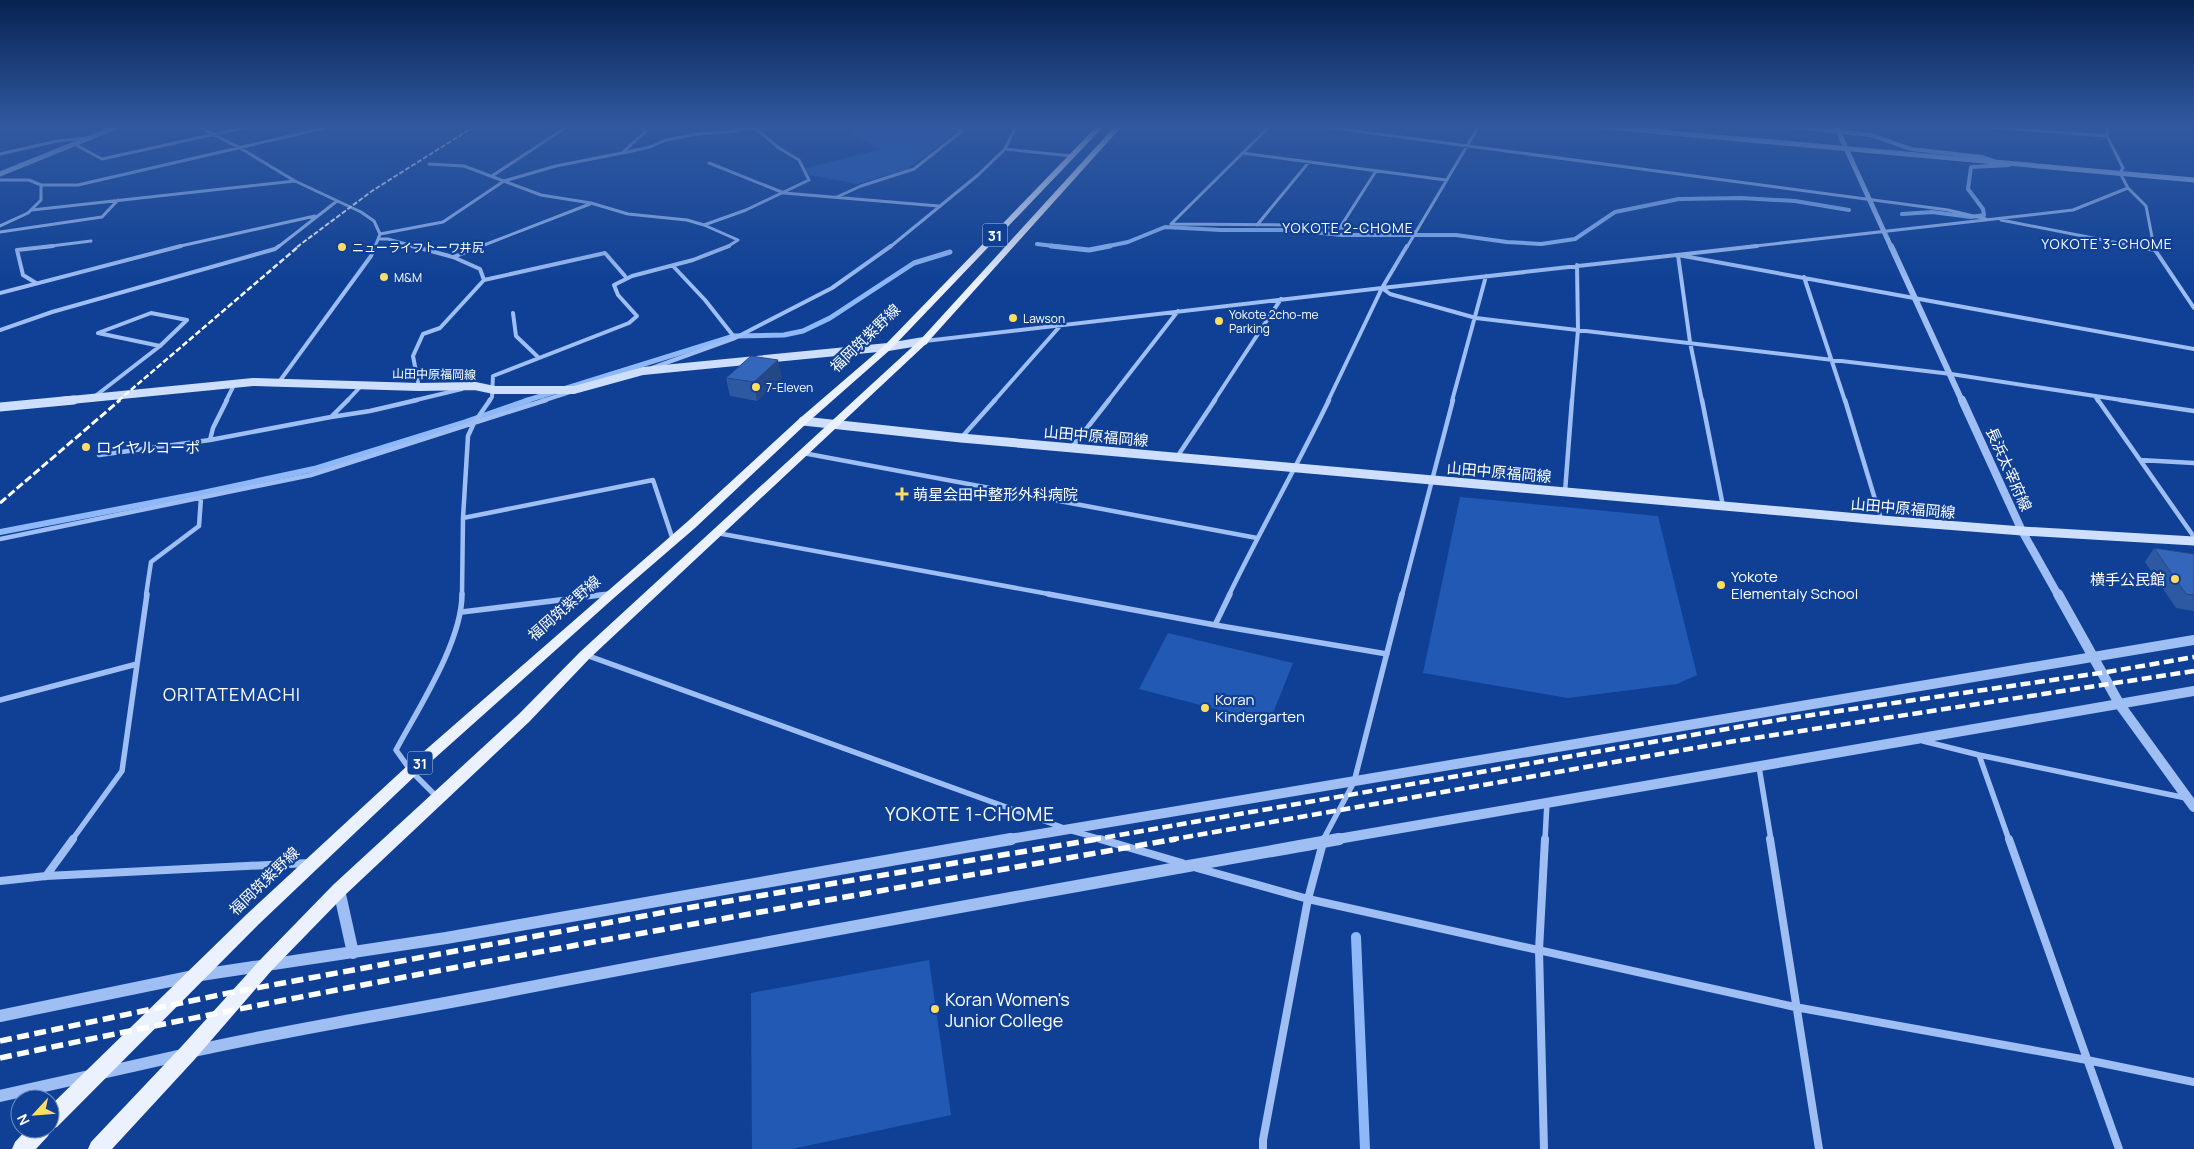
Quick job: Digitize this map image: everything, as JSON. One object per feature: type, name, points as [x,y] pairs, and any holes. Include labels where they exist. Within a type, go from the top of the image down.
[{"type":"main road","name":"福岡筑紫野線","points":[[60,1110],[312,862],[411,771],[888,347],[1051,178]]},
{"type":"main road","name":"31","points":[[98,1149],[188,1053],[266,965],[339,890],[524,718],[585,655],[831,425],[924,341],[1072,178]]},
{"type":"main road","name":"山田中原福岡線","points":[[0,407],[235,383],[279,382],[419,387],[475,386],[493,393],[572,390],[643,371],[888,347],[924,341]]},
{"type":"main road","name":"山田中原福岡線","points":[[803,421],[961,438],[1881,520],[2022,531],[2194,541]]},
{"type":"main road","points":[[22,1149],[32,1139]]},
{"type":"street","points":[[0,180],[29,180],[41,186],[78,185],[110,178]]},
{"type":"street","points":[[279,382],[371,256],[379,236],[374,222],[361,212],[289,178]]},
{"type":"street","points":[[438,798],[411,771],[396,750],[444,659],[462,612],[463,518],[468,436],[493,393],[493,376],[629,323],[637,316],[618,295],[614,285],[626,276],[673,266],[729,247],[738,240],[704,225],[687,220],[628,214],[591,203],[541,195],[496,178]]},
{"type":"street","points":[[379,236],[443,222],[504,181],[516,178]]},
{"type":"street","points":[[746,178],[784,193],[940,206]]},
{"type":"street","points":[[704,225],[746,210],[784,193],[809,180],[808,178]]},
{"type":"street","points":[[834,198],[860,186],[887,178]]},
{"type":"street","points":[[643,371],[734,338],[832,288],[887,250],[975,178]]},
{"type":"street","points":[[1218,178],[1171,224],[1291,225],[1414,233]]},
{"type":"street","points":[[1257,225],[1296,178]]},
{"type":"street","points":[[1339,229],[1372,178]]},
{"type":"street","points":[[1215,625],[1257,538],[1297,467],[1382,288],[1446,180],[1427,178]]},
{"type":"street","points":[[1700,178],[1973,214],[1989,220]]},
{"type":"street","name":"長浜太宰府線","points":[[1860,178],[2022,531],[2120,705],[2191,799],[2194,807]]},
{"type":"street","points":[[2122,178],[2128,188],[2146,206],[2155,250],[2194,308]]},
{"type":"street","points":[[2169,178],[2194,180]]},
{"type":"street","points":[[0,226],[32,210],[295,181]]},
{"type":"street","points":[[32,210],[41,200],[41,186]]},
{"type":"street","points":[[924,341],[2073,210],[2128,188]]},
{"type":"street","points":[[0,232],[102,217],[118,200]]},
{"type":"street","points":[[0,330],[52,312],[275,249],[337,201]]},
{"type":"street","points":[[453,257],[591,203]]},
{"type":"street","points":[[0,293],[84,269],[239,232],[318,216]]},
{"type":"street","points":[[1996,219],[2155,250]]},
{"type":"street","points":[[379,236],[453,257],[480,269],[484,280]]},
{"type":"street","points":[[36,283],[24,275],[17,250],[91,241]]},
{"type":"street","points":[[419,387],[413,356],[423,334],[440,328],[484,280],[605,253],[626,276]]},
{"type":"street","points":[[1678,255],[2194,349]]},
{"type":"street","points":[[1678,255],[1690,342],[1723,506]]},
{"type":"street","points":[[673,266],[705,300],[734,338]]},
{"type":"street","points":[[1565,492],[1578,330],[1576,266]]},
{"type":"street","points":[[1263,1149],[1262,1140],[1308,899],[1322,842],[1354,782],[1486,276]]},
{"type":"street","points":[[1804,278],[1832,358],[1881,520]]},
{"type":"street","points":[[1382,288],[1390,294],[1476,318],[1832,358],[2194,411]]},
{"type":"street","points":[[1177,457],[1281,299]]},
{"type":"street","points":[[1072,447],[1178,311]]},
{"type":"street","points":[[92,399],[160,346],[188,320],[151,313],[98,333],[160,346]]},
{"type":"street","points":[[514,313],[516,336],[538,357]]},
{"type":"street","points":[[961,438],[1062,324]]},
{"type":"street","points":[[210,440],[213,428],[235,383]]},
{"type":"street","points":[[331,417],[363,384]]},
{"type":"street","points":[[99,455],[210,440],[370,411],[475,386]]},
{"type":"street","points":[[0,539],[311,476],[572,390]]},
{"type":"street","points":[[2095,396],[2194,536]]},
{"type":"street","points":[[803,453],[1257,538]]},
{"type":"street","points":[[2140,460],[2194,463]]},
{"type":"street","points":[[463,518],[653,480],[673,540]]},
{"type":"street","points":[[46,876],[122,771],[151,562],[199,526],[201,498]]},
{"type":"street","points":[[717,533],[1215,625],[1387,654]]},
{"type":"street","points":[[462,612],[610,594]]},
{"type":"street","points":[[0,1016],[194,976],[353,953],[1354,782],[1524,751],[1757,714],[2194,640]]},
{"type":"street","points":[[585,655],[1068,830],[1308,899],[1795,1006],[2087,1060],[2194,1082]]},
{"type":"street","points":[[0,700],[137,664]]},
{"type":"street","points":[[0,1096],[270,1034],[974,904],[1547,802],[1605,794],[1758,765],[2194,691]]},
{"type":"street","points":[[1916,739],[1979,755],[2191,799]]},
{"type":"street","points":[[1979,755],[2119,1149]]},
{"type":"street","points":[[1758,765],[1819,1149]]},
{"type":"street","points":[[1544,1149],[1539,950],[1547,802]]},
{"type":"street","points":[[0,882],[46,876],[312,862]]},
{"type":"street","points":[[339,890],[353,953]]},
{"type":"shaded area","points":[[823,178],[879,178],[858,184]]},
{"type":"shaded area","points":[[1460,497],[1658,516],[1697,675],[1677,684],[1568,698],[1423,673]]},
{"type":"shaded area","points":[[1168,633],[1293,663],[1269,723],[1139,689]]},
{"type":"shaded area","points":[[929,960],[951,1115],[792,1149],[752,1149],[751,993]]},
{"type":"building","points":[[751,356],[778,360],[754,382],[726,378]]},
{"type":"building","points":[[2154,548],[2194,554],[2194,595],[2186,594]]},
{"type":"waterway","points":[[1902,214],[1932,212],[1971,217],[1984,215],[1983,209],[1968,189],[1970,178]]},
{"type":"waterway","points":[[1104,247],[1128,242],[1165,227],[1221,230],[1292,230],[1342,235],[1456,235],[1507,242],[1541,244],[1575,239],[1615,212],[1679,199],[1741,198],[1795,201],[1849,210]]},
{"type":"waterway","points":[[1037,244],[1062,247]]},
{"type":"waterway","points":[[1051,246],[1089,250],[1110,246]]},
{"type":"waterway","points":[[525,401],[734,336],[784,335],[803,331],[830,318],[914,263],[950,252]]},
{"type":"waterway","points":[[0,532],[198,494],[314,469],[466,422],[529,400]]},
{"type":"waterway","points":[[1356,937],[1365,1149]]},
{"type":"railway","points":[[297,247],[372,191],[393,178]]},
{"type":"railway","points":[[118,401],[299,246]]},
{"type":"railway","points":[[0,503],[120,400]]},
{"type":"railway","points":[[1091,840],[1784,719],[2107,672],[2194,657]]},
{"type":"railway","points":[[1169,840],[1735,741],[2194,671]]},
{"type":"railway","points":[[0,1041],[224,994],[687,908],[1098,839]]},
{"type":"railway","points":[[0,1058],[440,970],[1176,839]]},
{"type":"place","name":"ニューライフトーワ井尻","points":[[342,247]]},
{"type":"place","name":"M&M","points":[[384,277]]},
{"type":"place","name":"Lawson","points":[[1013,318]]},
{"type":"place","name":"Yokote 2cho-me Parking","points":[[1219,321]]},
{"type":"place","name":"7-Eleven","points":[[756,387]]},
{"type":"place","name":"ロイヤルコーポ","points":[[86,447]]},
{"type":"place","name":"萌星会田中整形外科病院","points":[[902,494]]},
{"type":"place","name":"横手公民館","points":[[2175,579]]},
{"type":"place","name":"Yokote Elementaly School","points":[[1721,585]]},
{"type":"place","name":"Koran Kindergarten","points":[[1205,708]]},
{"type":"place","name":"Koran Women's Junior College","points":[[935,1009]]},
{"type":"district","name":"YOKOTE 2-CHOME","points":[[1348,227]]},
{"type":"district","name":"YOKOTE 3-CHOME","points":[[2107,243]]},
{"type":"district","name":"ORITATEMACHI","points":[[232,694]]},
{"type":"district","name":"YOKOTE 1-CHOME","points":[[970,814]]}]
